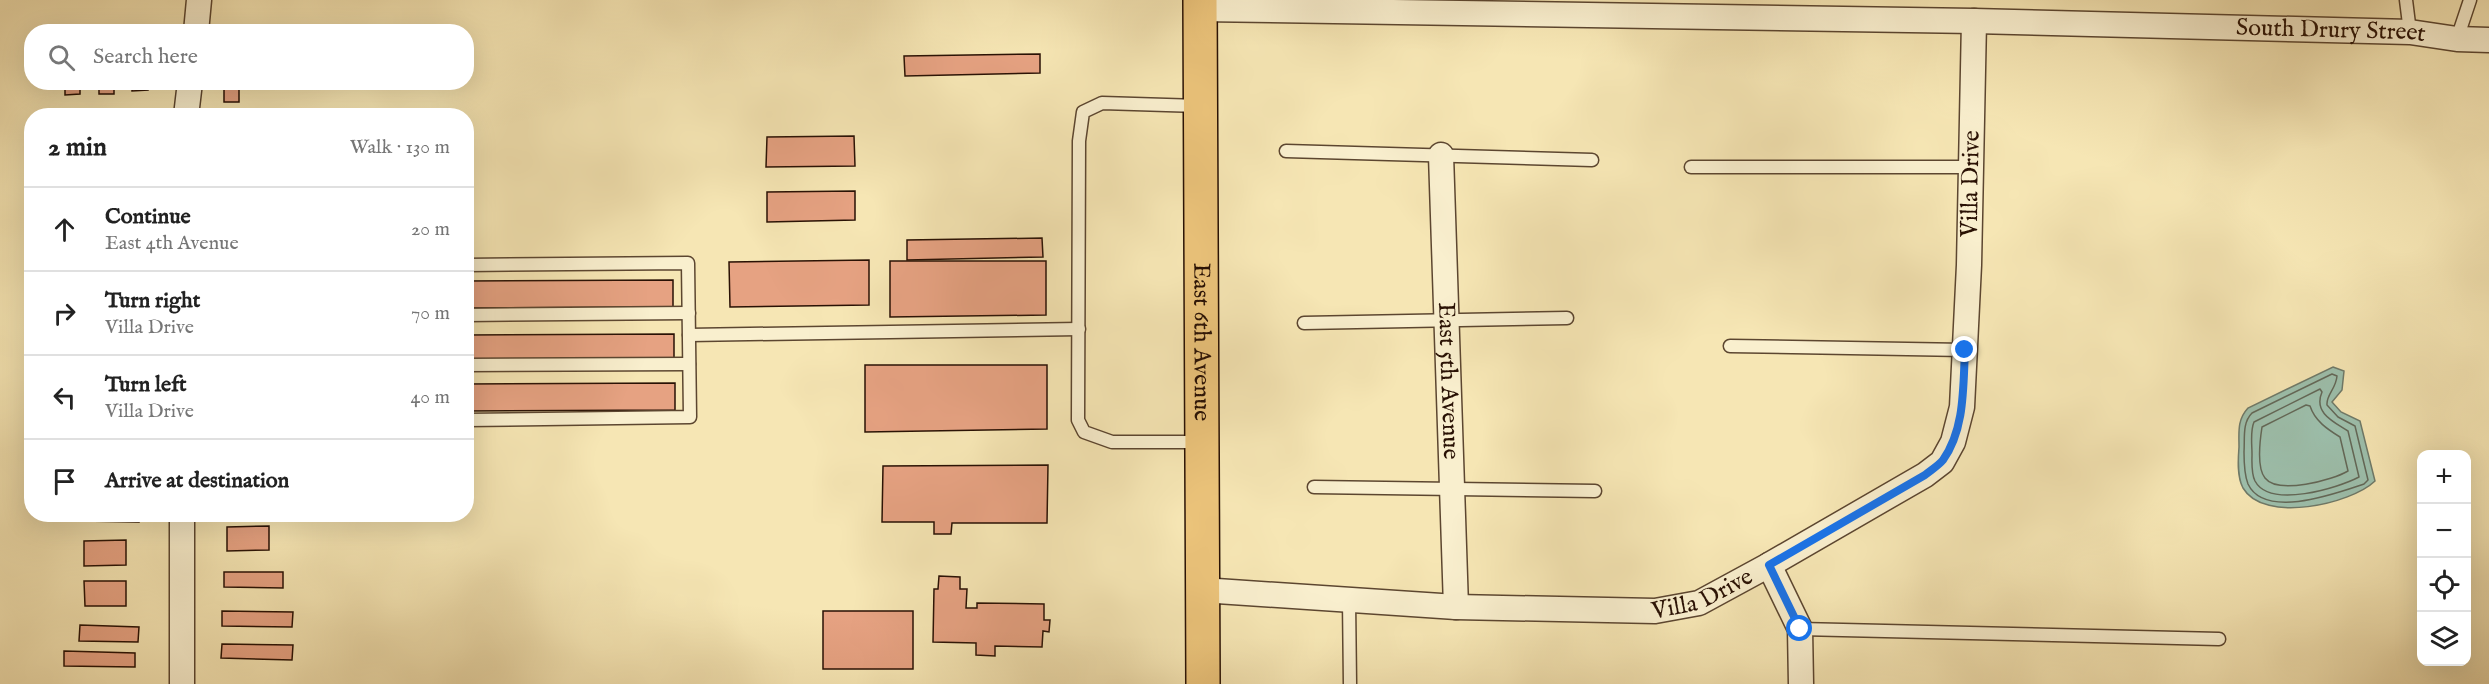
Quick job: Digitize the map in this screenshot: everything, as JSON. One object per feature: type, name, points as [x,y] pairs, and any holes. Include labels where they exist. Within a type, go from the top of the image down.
[{"type":"main road","name":"East 6th Avenue","points":[[1200,5],[1203,684]]},
{"type":"street","points":[[197,24],[200,0]]},
{"type":"street","name":"South Drury Street","points":[[1200,5],[1552,8],[2410,32],[2457,39],[2489,40]]},
{"type":"street","name":"Villa Drive","points":[[1202,590],[1456,607],[1655,611],[1698,603],[1925,475],[1942,462],[1953,441],[1962,407],[1974,21]]},
{"type":"street","points":[[187,108],[189,90]]},
{"type":"street","name":"East 5th Avenue","points":[[1441,155],[1456,607]]},
{"type":"street","points":[[182,522],[182,684]]},
{"type":"street","points":[[1769,565],[1800,629],[1801,684]]},
{"type":"lane","points":[[2406,0],[2410,32]]},
{"type":"lane","points":[[2457,39],[2470,0]]},
{"type":"lane","points":[[1200,106],[1102,103],[1083,112],[1079,141],[1078,420],[1084,432],[1112,442],[1202,442]]},
{"type":"lane","points":[[1286,151],[1592,160]]},
{"type":"lane","points":[[1691,167],[1971,167]]},
{"type":"lane","points":[[474,265],[688,262],[690,417],[474,420]]},
{"type":"lane","points":[[474,315],[689,313]]},
{"type":"lane","points":[[1304,323],[1567,318]]},
{"type":"lane","points":[[689,335],[1079,329]]},
{"type":"lane","points":[[1730,346],[1965,350]]},
{"type":"lane","points":[[474,365],[689,364]]},
{"type":"lane","points":[[1314,487],[1595,491]]},
{"type":"lane","points":[[1349,600],[1350,684]]},
{"type":"lane","points":[[1800,629],[2219,639]]},
{"type":"water","points":[[2333,367],[2344,371],[2342,390],[2332,402],[2341,412],[2360,421],[2375,481],[2347,497],[2308,507],[2288,508],[2269,505],[2254,499],[2243,488],[2239,474],[2239,426],[2244,413],[2248,408]]},
{"type":"building","points":[[1040,54],[1040,73],[905,76],[904,56]]},
{"type":"building","points":[[65,90],[80,90],[80,94],[65,95]]},
{"type":"building","points":[[99,90],[114,90],[114,94],[99,94]]},
{"type":"building","points":[[224,90],[239,90],[239,102],[224,102]]},
{"type":"building","points":[[854,136],[855,166],[766,167],[767,137]]},
{"type":"building","points":[[855,191],[855,220],[767,222],[767,192]]},
{"type":"building","points":[[1042,238],[1043,257],[907,260],[907,240]]},
{"type":"building","points":[[869,260],[869,305],[730,307],[729,262]]},
{"type":"building","points":[[890,261],[1046,261],[1046,315],[890,317]]},
{"type":"building","points":[[673,280],[673,307],[474,308],[474,281]]},
{"type":"building","points":[[674,334],[674,362],[474,362],[474,335]]},
{"type":"building","points":[[865,365],[1047,365],[1047,429],[865,432]]},
{"type":"building","points":[[675,383],[675,410],[474,411],[474,384]]},
{"type":"building","points":[[1048,465],[1047,523],[952,523],[951,534],[934,534],[934,522],[882,522],[883,466]]},
{"type":"building","points":[[269,526],[269,550],[227,551],[227,527]]},
{"type":"building","points":[[126,540],[126,565],[84,566],[84,541]]},
{"type":"building","points":[[224,572],[283,572],[283,588],[224,587]]},
{"type":"building","points":[[939,576],[960,577],[960,589],[967,589],[966,608],[977,608],[977,603],[1044,604],[1044,620],[1050,620],[1049,632],[1043,631],[1042,647],[995,646],[995,656],[976,655],[976,643],[933,642],[934,589],[938,589]]},
{"type":"building","points":[[84,581],[126,581],[126,606],[85,606]]},
{"type":"building","points":[[222,611],[293,612],[292,627],[222,626]]},
{"type":"building","points":[[823,611],[913,611],[913,669],[823,669]]},
{"type":"building","points":[[80,625],[139,627],[138,642],[79,641]]},
{"type":"building","points":[[222,644],[293,645],[292,660],[221,658]]},
{"type":"building","points":[[64,651],[135,653],[135,667],[64,666]]},
{"type":"route","points":[[1800,629],[1769,565],[1925,475],[1942,462],[1953,441],[1962,407],[1965,350]]}]
